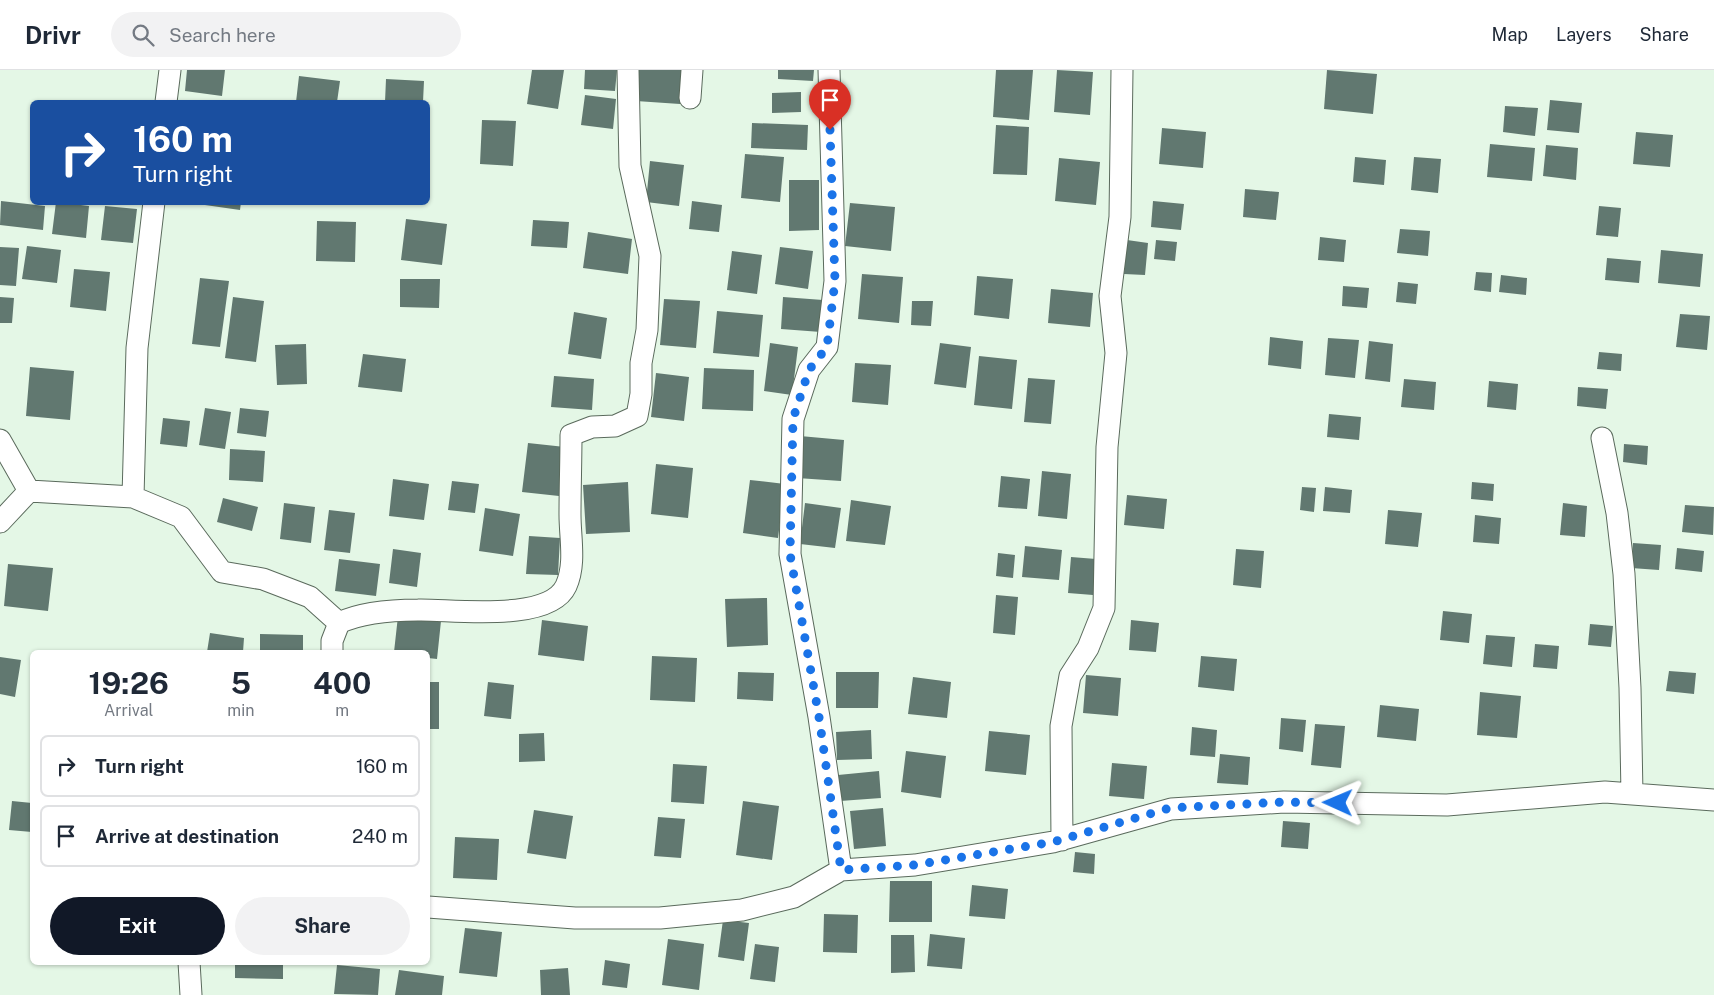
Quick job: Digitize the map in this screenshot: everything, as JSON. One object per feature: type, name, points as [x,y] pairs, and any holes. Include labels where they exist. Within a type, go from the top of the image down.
[{"type":"street","points":[[166,100],[170,70]]},
{"type":"street","points":[[332,650],[332,641],[339,623],[351,617],[417,610],[494,613],[548,604],[565,588],[572,559],[570,516],[571,435],[592,427],[615,426],[637,416],[641,394],[641,363],[647,330],[650,256],[630,166],[628,70]]},
{"type":"street","points":[[690,98],[692,70]]},
{"type":"street","points":[[829,70],[835,281],[827,347],[809,370],[793,419],[790,554],[819,717],[841,870]]},
{"type":"street","points":[[1062,840],[1061,726],[1070,676],[1088,648],[1104,608],[1107,447],[1116,353],[1110,296],[1120,217],[1122,70]]},
{"type":"street","points":[[133,497],[137,348],[154,205]]},
{"type":"street","points":[[1602,438],[1618,514],[1624,574],[1630,688],[1632,794]]},
{"type":"street","points":[[0,440],[29,491]]},
{"type":"street","points":[[29,491],[133,497],[181,517],[222,572],[263,579],[310,597],[339,623]]},
{"type":"street","points":[[0,522],[29,491]]},
{"type":"street","points":[[430,908],[575,918],[660,918],[742,910],[794,897],[841,870],[915,865],[1062,840],[1170,808],[1284,802],[1447,805],[1605,792],[1714,800]]},
{"type":"street","points":[[189,965],[191,995]]},
{"type":"building","points":[[187,70],[225,70],[222,96],[185,91]]},
{"type":"building","points":[[532,70],[564,70],[558,109],[527,104]]},
{"type":"building","points":[[585,70],[617,70],[615,91],[584,89]]},
{"type":"building","points":[[639,70],[682,70],[680,104],[636,101]]},
{"type":"building","points":[[778,70],[814,70],[813,81],[778,79]]},
{"type":"building","points":[[996,70],[1033,70],[1029,120],[993,117]]},
{"type":"building","points":[[1057,70],[1093,72],[1090,115],[1054,112]]},
{"type":"building","points":[[1327,70],[1377,74],[1373,114],[1324,109]]},
{"type":"building","points":[[299,76],[340,81],[337,100],[296,100]]},
{"type":"building","points":[[386,79],[424,81],[423,100],[385,100]]},
{"type":"building","points":[[801,92],[801,112],[772,113],[772,93]]},
{"type":"building","points":[[585,95],[616,99],[613,129],[581,125]]},
{"type":"building","points":[[1550,100],[1582,103],[1579,133],[1547,130]]},
{"type":"building","points":[[1505,106],[1538,108],[1535,136],[1503,132]]},
{"type":"building","points":[[482,120],[516,121],[513,166],[480,164]]},
{"type":"building","points":[[752,123],[808,125],[807,150],[751,148]]},
{"type":"building","points":[[996,125],[1029,127],[1027,175],[993,174]]},
{"type":"building","points":[[1162,128],[1206,132],[1203,168],[1159,164]]},
{"type":"building","points":[[1636,132],[1673,135],[1670,167],[1633,164]]},
{"type":"building","points":[[1490,144],[1535,148],[1532,181],[1487,177]]},
{"type":"building","points":[[1546,145],[1578,148],[1576,180],[1543,176]]},
{"type":"building","points":[[745,154],[784,157],[780,202],[741,198]]},
{"type":"building","points":[[1355,157],[1386,160],[1384,185],[1353,182]]},
{"type":"building","points":[[1414,157],[1441,159],[1438,193],[1411,190]]},
{"type":"building","points":[[1059,158],[1100,162],[1096,205],[1055,201]]},
{"type":"building","points":[[650,161],[684,165],[679,206],[646,202]]},
{"type":"building","points":[[789,180],[819,180],[819,230],[789,231]]},
{"type":"building","points":[[1245,189],[1279,192],[1276,220],[1243,217]]},
{"type":"building","points":[[1,201],[45,206],[43,230],[0,225]]},
{"type":"building","points":[[692,201],[722,205],[719,232],[689,229]]},
{"type":"building","points":[[1153,201],[1184,204],[1181,230],[1151,227]]},
{"type":"building","points":[[850,203],[895,207],[891,251],[845,246]]},
{"type":"building","points":[[56,205],[89,206],[86,238],[52,234]]},
{"type":"building","points":[[205,205],[241,205],[240,210]]},
{"type":"building","points":[[105,206],[137,209],[133,243],[101,240]]},
{"type":"building","points":[[1599,206],[1621,208],[1618,237],[1596,235]]},
{"type":"building","points":[[406,219],[447,224],[442,265],[401,260]]},
{"type":"building","points":[[533,220],[569,222],[567,248],[531,246]]},
{"type":"building","points":[[317,221],[356,222],[355,262],[316,261]]},
{"type":"building","points":[[1400,229],[1430,231],[1428,256],[1397,253]]},
{"type":"building","points":[[588,232],[632,239],[628,274],[583,268]]},
{"type":"building","points":[[1320,237],[1346,240],[1344,262],[1318,260]]},
{"type":"building","points":[[1127,240],[1148,243],[1145,275],[1124,274]]},
{"type":"building","points":[[1156,240],[1177,242],[1175,261],[1154,259]]},
{"type":"building","points":[[27,246],[61,250],[57,283],[22,279]]},
{"type":"building","points":[[0,247],[19,248],[16,286],[0,285]]},
{"type":"building","points":[[780,247],[813,251],[808,289],[775,284]]},
{"type":"building","points":[[1661,250],[1703,254],[1700,287],[1658,283]]},
{"type":"building","points":[[732,251],[762,255],[757,294],[727,290]]},
{"type":"building","points":[[1607,258],[1641,261],[1639,283],[1605,280]]},
{"type":"building","points":[[74,269],[110,272],[106,311],[70,307]]},
{"type":"building","points":[[1476,272],[1492,273],[1491,292],[1474,290]]},
{"type":"building","points":[[862,274],[903,277],[899,323],[858,319]]},
{"type":"building","points":[[1501,275],[1527,278],[1526,295],[1499,292]]},
{"type":"building","points":[[977,276],[1013,279],[1009,319],[974,315]]},
{"type":"building","points":[[200,278],[229,281],[220,347],[192,344]]},
{"type":"building","points":[[400,279],[440,279],[439,308],[400,307]]},
{"type":"building","points":[[1398,282],[1418,284],[1416,304],[1396,302]]},
{"type":"building","points":[[1343,286],[1369,288],[1367,308],[1342,306]]},
{"type":"building","points":[[1051,289],[1093,293],[1090,327],[1048,323]]},
{"type":"building","points":[[0,297],[14,298],[12,323],[0,323]]},
{"type":"building","points":[[233,297],[264,301],[256,362],[225,358]]},
{"type":"building","points":[[783,297],[823,300],[821,332],[781,329]]},
{"type":"building","points":[[664,299],[700,301],[696,348],[660,345]]},
{"type":"building","points":[[912,301],[933,301],[931,326],[911,325]]},
{"type":"building","points":[[717,311],[763,315],[759,357],[713,353]]},
{"type":"building","points":[[574,312],[607,318],[601,359],[568,354]]},
{"type":"building","points":[[1680,314],[1710,316],[1707,350],[1676,347]]},
{"type":"building","points":[[1270,337],[1303,341],[1301,369],[1268,365]]},
{"type":"building","points":[[1328,338],[1359,340],[1355,378],[1325,375]]},
{"type":"building","points":[[1369,341],[1393,344],[1390,382],[1365,379]]},
{"type":"building","points":[[770,343],[798,347],[792,395],[764,391]]},
{"type":"building","points":[[940,343],[971,347],[966,388],[934,384]]},
{"type":"building","points":[[306,344],[307,384],[277,385],[275,345]]},
{"type":"building","points":[[1599,352],[1622,354],[1621,371],[1597,369]]},
{"type":"building","points":[[363,354],[406,359],[402,392],[358,387]]},
{"type":"building","points":[[979,356],[1017,360],[1012,409],[974,405]]},
{"type":"building","points":[[855,363],[891,365],[888,405],[852,402]]},
{"type":"building","points":[[30,367],[74,371],[70,420],[26,416]]},
{"type":"building","points":[[704,368],[754,370],[753,411],[702,409]]},
{"type":"building","points":[[656,373],[689,377],[684,421],[651,417]]},
{"type":"building","points":[[554,376],[594,379],[592,410],[551,407]]},
{"type":"building","points":[[1028,378],[1055,380],[1051,424],[1024,422]]},
{"type":"building","points":[[1404,379],[1436,382],[1434,410],[1401,407]]},
{"type":"building","points":[[1489,381],[1518,384],[1516,410],[1487,407]]},
{"type":"building","points":[[1578,387],[1608,389],[1606,409],[1577,406]]},
{"type":"building","points":[[205,408],[231,412],[225,449],[199,445]]},
{"type":"building","points":[[240,408],[269,411],[266,437],[237,433]]},
{"type":"building","points":[[1329,414],[1361,417],[1359,440],[1327,437]]},
{"type":"building","points":[[163,418],[190,421],[187,447],[160,444]]},
{"type":"building","points":[[800,436],[844,440],[841,481],[797,478]]},
{"type":"building","points":[[528,443],[565,447],[559,496],[522,492]]},
{"type":"building","points":[[1624,444],[1648,446],[1647,465],[1623,462]]},
{"type":"building","points":[[230,449],[265,451],[263,482],[229,480]]},
{"type":"building","points":[[656,464],[693,468],[688,518],[651,514]]},
{"type":"building","points":[[1042,471],[1071,474],[1067,519],[1038,516]]},
{"type":"building","points":[[1001,476],[1030,479],[1027,509],[998,507]]},
{"type":"building","points":[[393,479],[429,484],[424,520],[389,516]]},
{"type":"building","points":[[750,480],[785,484],[778,538],[743,533]]},
{"type":"building","points":[[452,481],[479,484],[475,513],[448,510]]},
{"type":"building","points":[[628,482],[630,532],[586,534],[583,485]]},
{"type":"building","points":[[1472,482],[1494,484],[1493,501],[1471,499]]},
{"type":"building","points":[[1302,487],[1316,488],[1314,512],[1300,510]]},
{"type":"building","points":[[1325,487],[1352,490],[1350,513],[1323,511]]},
{"type":"building","points":[[1127,495],[1167,499],[1164,529],[1124,525]]},
{"type":"building","points":[[223,498],[258,507],[252,531],[217,522]]},
{"type":"building","points":[[851,500],[891,506],[885,545],[846,541]]},
{"type":"building","points":[[284,503],[315,507],[311,543],[280,539]]},
{"type":"building","points":[[805,503],[841,508],[835,548],[800,544]]},
{"type":"building","points":[[1563,503],[1587,506],[1585,537],[1560,535]]},
{"type":"building","points":[[1685,505],[1714,507],[1713,535],[1682,532]]},
{"type":"building","points":[[485,508],[520,514],[513,556],[479,551]]},
{"type":"building","points":[[329,510],[355,513],[350,553],[324,550]]},
{"type":"building","points":[[1388,510],[1422,513],[1418,547],[1385,544]]},
{"type":"building","points":[[1475,515],[1501,518],[1499,544],[1473,542]]},
{"type":"building","points":[[529,536],[560,538],[558,575],[526,574]]},
{"type":"building","points":[[1633,543],[1661,545],[1659,570],[1631,568]]},
{"type":"building","points":[[1025,546],[1062,550],[1059,580],[1022,577]]},
{"type":"building","points":[[1677,548],[1704,551],[1702,572],[1675,569]]},
{"type":"building","points":[[393,549],[421,553],[417,587],[389,583]]},
{"type":"building","points":[[1236,549],[1264,551],[1261,588],[1233,585]]},
{"type":"building","points":[[998,553],[1015,555],[1013,578],[996,576]]},
{"type":"building","points":[[1071,557],[1096,559],[1093,595],[1068,593]]},
{"type":"building","points":[[339,559],[380,564],[376,596],[335,591]]},
{"type":"building","points":[[8,564],[53,568],[48,611],[4,606]]},
{"type":"building","points":[[996,595],[1018,597],[1015,635],[993,633]]},
{"type":"building","points":[[767,598],[768,645],[727,647],[725,599]]},
{"type":"building","points":[[1443,611],[1472,614],[1469,643],[1440,640]]},
{"type":"building","points":[[398,616],[441,621],[437,659],[430,658],[430,650],[394,650]]},
{"type":"building","points":[[542,620],[588,626],[584,661],[538,655]]},
{"type":"building","points":[[1131,620],[1159,623],[1156,652],[1129,650]]},
{"type":"building","points":[[1590,624],[1613,626],[1611,647],[1588,645]]},
{"type":"building","points":[[210,633],[244,638],[243,650],[207,650]]},
{"type":"building","points":[[260,634],[303,635],[303,650],[260,650]]},
{"type":"building","points":[[1486,635],[1515,637],[1512,667],[1483,664]]},
{"type":"building","points":[[1535,644],[1559,646],[1557,669],[1533,667]]},
{"type":"building","points":[[652,656],[697,658],[695,702],[650,700]]},
{"type":"building","points":[[1201,656],[1237,659],[1234,691],[1198,687]]},
{"type":"building","points":[[0,657],[21,660],[15,697],[0,694]]},
{"type":"building","points":[[1669,671],[1696,673],[1694,694],[1666,691]]},
{"type":"building","points":[[738,672],[774,673],[773,701],[737,699]]},
{"type":"building","points":[[836,672],[879,672],[878,708],[836,708]]},
{"type":"building","points":[[1086,675],[1121,678],[1118,716],[1083,713]]},
{"type":"building","points":[[913,677],[951,682],[947,718],[908,714]]},
{"type":"building","points":[[430,682],[439,682],[439,729],[430,729]]},
{"type":"building","points":[[488,682],[514,685],[511,719],[484,716]]},
{"type":"building","points":[[1480,692],[1521,696],[1517,738],[1477,735]]},
{"type":"building","points":[[1380,705],[1419,709],[1416,741],[1377,737]]},
{"type":"building","points":[[1281,718],[1306,720],[1303,752],[1279,749]]},
{"type":"building","points":[[1315,724],[1345,726],[1341,768],[1311,765]]},
{"type":"building","points":[[1192,727],[1217,730],[1215,757],[1190,755]]},
{"type":"building","points":[[871,730],[872,759],[837,760],[836,732]]},
{"type":"building","points":[[989,731],[1030,735],[1026,775],[985,771]]},
{"type":"building","points":[[544,733],[545,761],[519,762],[519,734]]},
{"type":"building","points":[[906,751],[946,756],[941,798],[901,792]]},
{"type":"building","points":[[1220,754],[1250,757],[1248,785],[1217,783]]},
{"type":"building","points":[[1112,763],[1147,766],[1144,799],[1109,796]]},
{"type":"building","points":[[673,764],[707,766],[704,804],[671,802]]},
{"type":"building","points":[[879,771],[881,798],[840,801],[838,775]]},
{"type":"building","points":[[12,801],[30,803],[30,832],[9,830]]},
{"type":"building","points":[[743,801],[779,806],[772,860],[736,855]]},
{"type":"building","points":[[883,808],[886,846],[854,849],[850,811]]},
{"type":"building","points":[[534,810],[573,816],[566,859],[527,853]]},
{"type":"building","points":[[658,817],[685,819],[681,858],[654,856]]},
{"type":"building","points":[[1283,821],[1310,823],[1308,849],[1281,847]]},
{"type":"building","points":[[455,837],[499,839],[497,880],[453,878]]},
{"type":"building","points":[[1075,852],[1095,854],[1094,874],[1073,872]]},
{"type":"building","points":[[890,881],[932,881],[932,922],[889,922]]},
{"type":"building","points":[[972,885],[1008,889],[1005,919],[969,916]]},
{"type":"building","points":[[824,914],[858,915],[857,953],[823,952]]},
{"type":"building","points":[[723,920],[749,923],[744,961],[718,957]]},
{"type":"building","points":[[465,928],[502,932],[497,977],[459,973]]},
{"type":"building","points":[[930,934],[965,938],[962,969],[927,966]]},
{"type":"building","points":[[891,935],[914,935],[915,972],[891,973]]},
{"type":"building","points":[[668,939],[704,944],[699,990],[662,985]]},
{"type":"building","points":[[755,944],[779,947],[775,982],[750,979]]},
{"type":"building","points":[[605,960],[630,964],[627,988],[602,985]]},
{"type":"building","points":[[235,965],[283,965],[283,979],[235,978]]},
{"type":"building","points":[[337,965],[380,969],[378,995],[334,994]]},
{"type":"building","points":[[568,968],[570,995],[541,995],[540,970]]},
{"type":"building","points":[[399,970],[444,976],[442,995],[395,995]]},
{"type":"route","points":[[830,130],[835,281],[827,347],[809,370],[793,419],[790,554],[819,717],[841,870],[915,865],[1053,842],[1170,808],[1284,802],[1338,803]]}]
